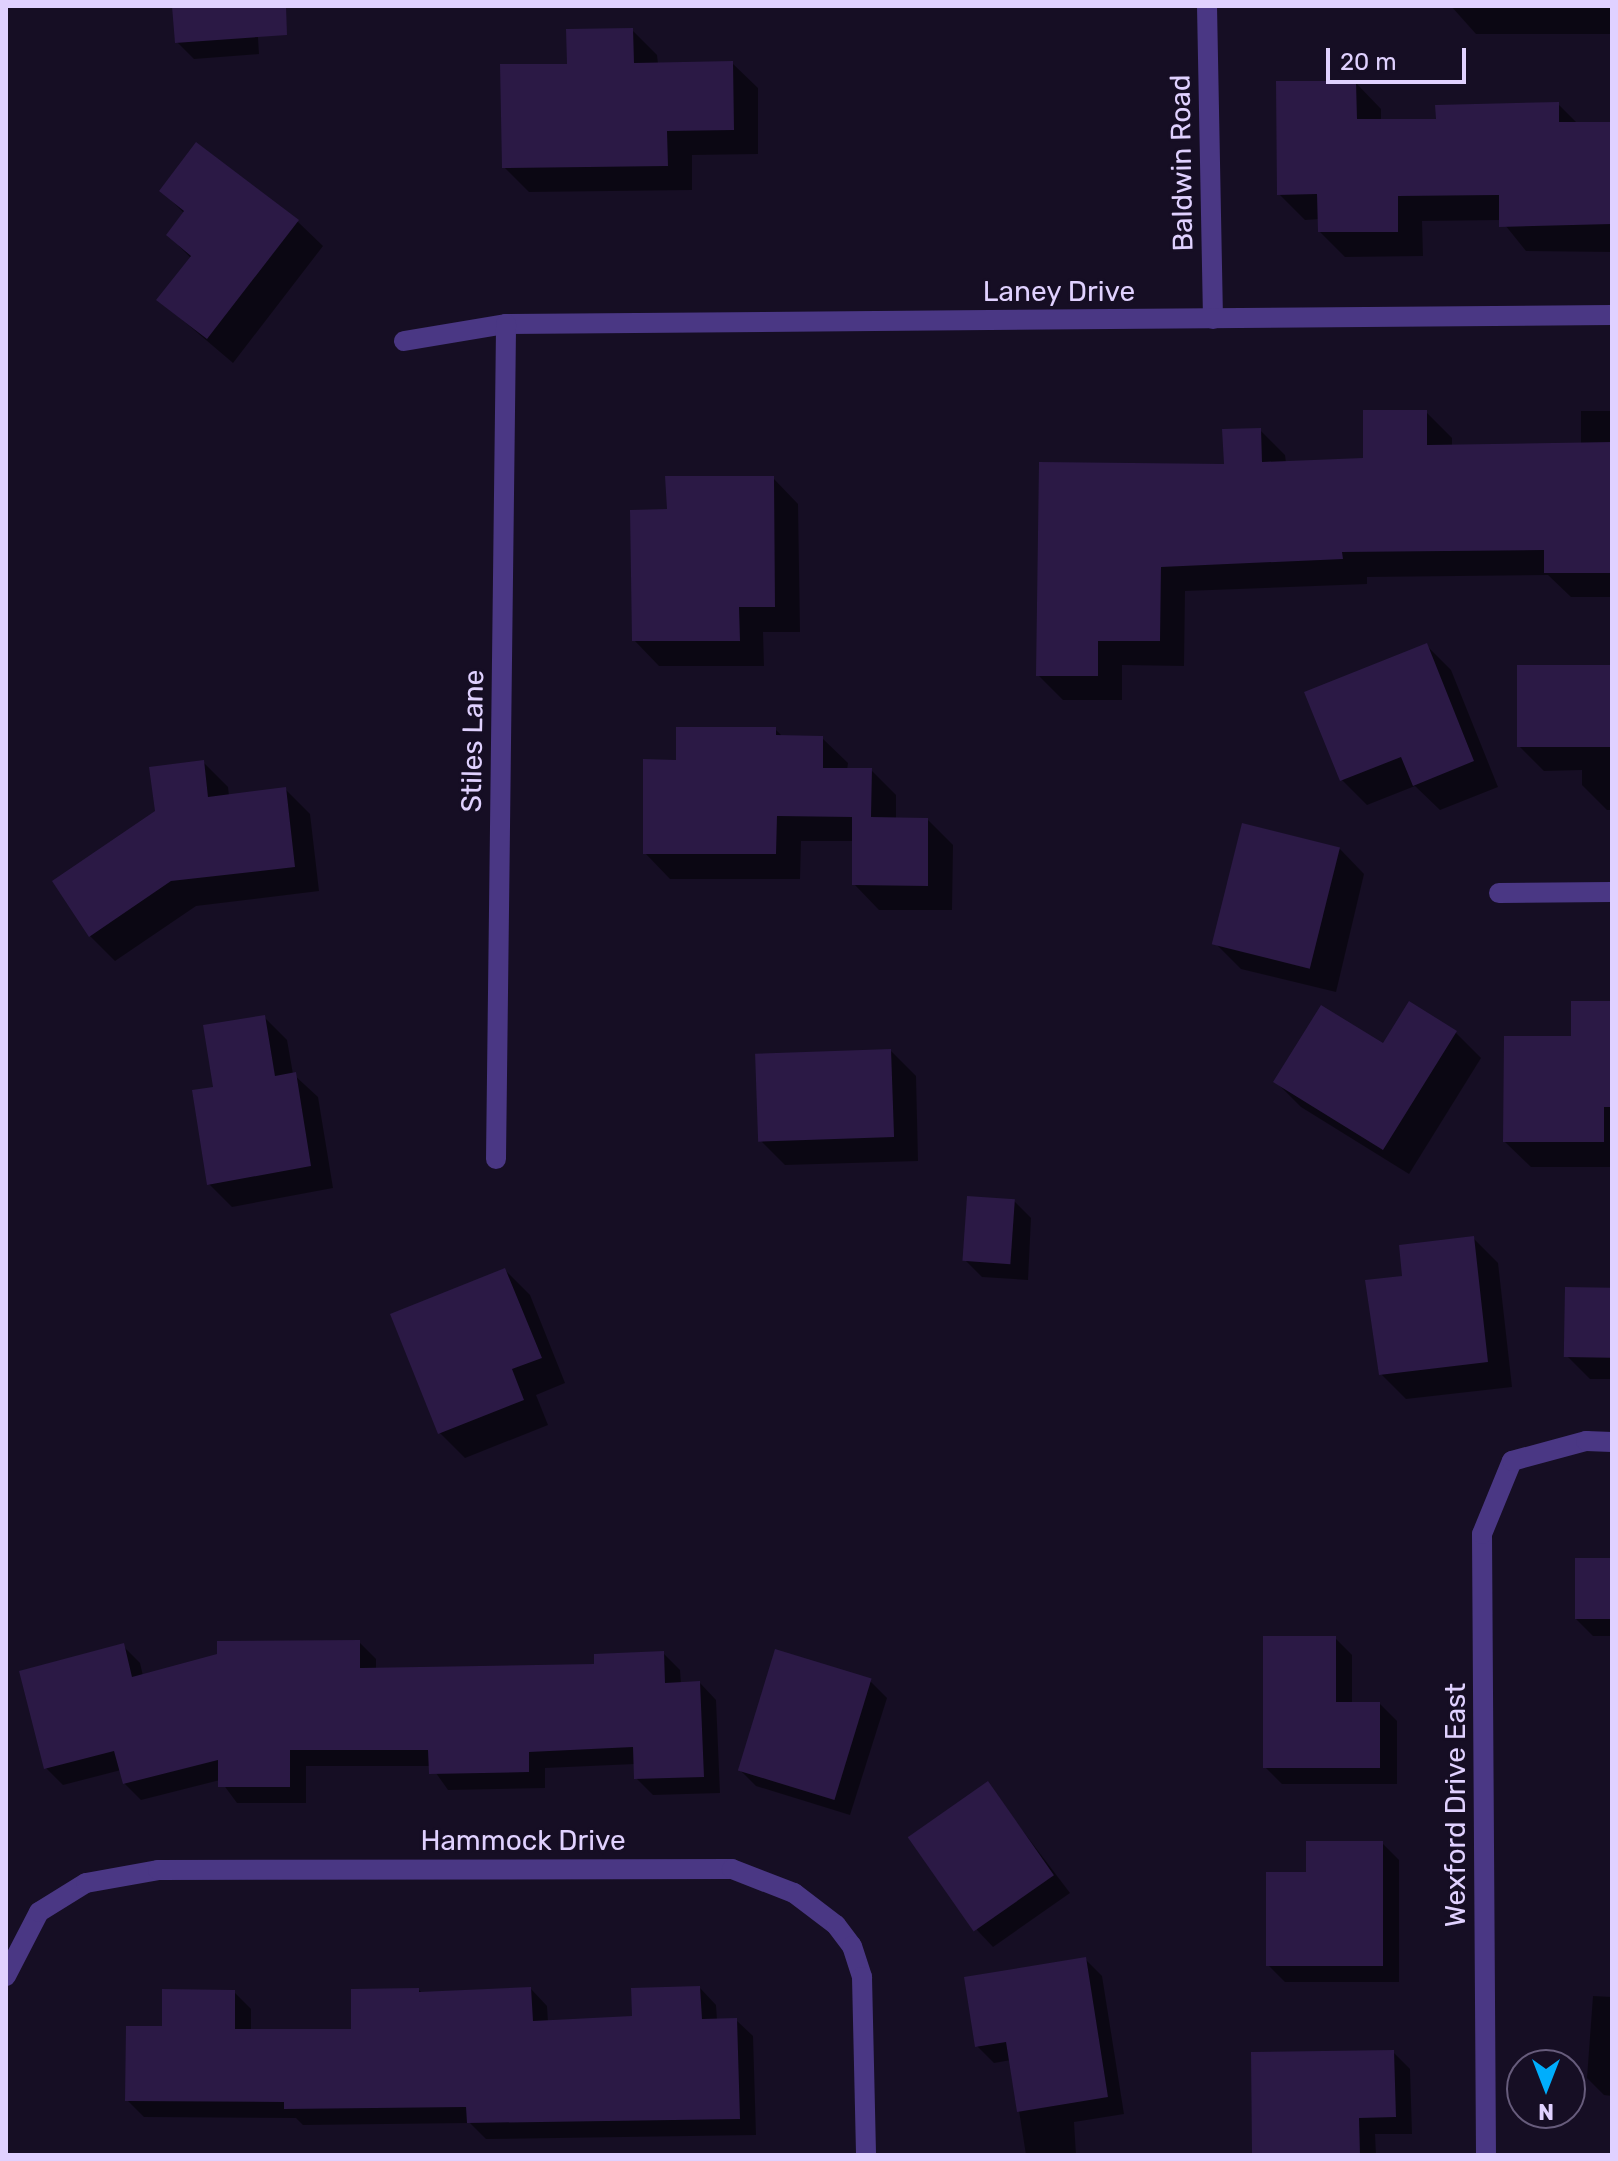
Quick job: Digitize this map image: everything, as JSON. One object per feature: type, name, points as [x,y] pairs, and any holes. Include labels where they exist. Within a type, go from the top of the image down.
[{"type":"street","name":"Baldwin Road","points":[[1207,6],[1213,319]]},
{"type":"street","name":"Laney Drive","points":[[404,341],[506,324],[1612,315]]},
{"type":"street","name":"Stiles Lane","points":[[496,1159],[506,324]]},
{"type":"street","points":[[1499,893],[1612,892]]},
{"type":"street","name":"Wexford Drive East","points":[[1486,2155],[1482,1534],[1512,1461],[1586,1441],[1612,1442]]},
{"type":"street","name":"Hammock Drive","points":[[6,1976],[39,1912],[86,1883],[158,1870],[732,1869],[794,1893],[836,1925],[852,1946],[862,1977],[866,2155]]},
{"type":"building","points":[[172,6],[286,6],[287,35],[175,43]]},
{"type":"building","points":[[633,28],[634,63],[733,61],[734,130],[667,131],[668,166],[502,168],[500,64],[567,64],[566,29]]},
{"type":"building","points":[[1276,81],[1356,81],[1357,119],[1436,119],[1435,105],[1559,102],[1559,122],[1612,122],[1612,224],[1499,227],[1499,195],[1398,196],[1398,232],[1318,232],[1317,194],[1277,195]]},
{"type":"building","points":[[196,142],[299,220],[207,339],[156,300],[191,256],[166,235],[184,211],[159,191]]},
{"type":"building","points":[[1363,410],[1427,410],[1427,445],[1612,442],[1611,573],[1544,573],[1544,550],[1342,552],[1343,559],[1161,567],[1160,641],[1098,641],[1098,676],[1036,676],[1039,462],[1224,464],[1222,429],[1261,428],[1262,462],[1363,458]]},
{"type":"building","points":[[665,476],[774,476],[775,607],[739,607],[740,641],[632,641],[630,510],[667,509]]},
{"type":"building","points":[[1427,643],[1474,761],[1413,786],[1401,757],[1340,781],[1304,692]]},
{"type":"building","points":[[1517,665],[1612,665],[1612,747],[1517,747]]},
{"type":"building","points":[[676,727],[776,727],[776,735],[823,736],[823,768],[872,768],[871,817],[928,818],[928,886],[852,885],[852,817],[777,816],[776,854],[643,854],[643,759],[676,760]]},
{"type":"building","points":[[204,760],[208,797],[286,787],[295,867],[171,881],[89,937],[52,881],[155,811],[149,767]]},
{"type":"building","points":[[1242,823],[1340,847],[1310,969],[1212,944]]},
{"type":"building","points":[[1409,1001],[1457,1031],[1383,1150],[1273,1082],[1321,1005],[1383,1043]]},
{"type":"building","points":[[1571,1001],[1612,1001],[1612,1107],[1604,1107],[1604,1142],[1503,1142],[1504,1036],[1571,1036]]},
{"type":"building","points":[[265,1015],[275,1076],[296,1072],[311,1166],[207,1185],[192,1090],[213,1087],[203,1025]]},
{"type":"building","points":[[891,1049],[894,1137],[758,1142],[755,1054]]},
{"type":"building","points":[[967,1196],[1015,1199],[1010,1264],[962,1261]]},
{"type":"building","points":[[1474,1236],[1488,1362],[1379,1375],[1365,1280],[1402,1276],[1399,1245]]},
{"type":"building","points":[[505,1268],[542,1358],[512,1369],[524,1400],[438,1434],[390,1314]]},
{"type":"building","points":[[1565,1287],[1612,1288],[1611,1358],[1564,1357]]},
{"type":"building","points":[[1575,1558],[1612,1558],[1612,1619],[1575,1619]]},
{"type":"building","points":[[1263,1636],[1336,1636],[1336,1702],[1380,1702],[1380,1768],[1263,1768]]},
{"type":"building","points":[[360,1640],[360,1668],[594,1664],[594,1654],[664,1651],[665,1683],[700,1681],[704,1777],[634,1779],[633,1747],[529,1752],[529,1772],[429,1774],[428,1750],[290,1750],[290,1787],[218,1787],[218,1760],[123,1784],[114,1751],[44,1769],[19,1671],[124,1643],[132,1677],[217,1654],[217,1641]]},
{"type":"building","points":[[775,1649],[872,1679],[834,1800],[738,1770]]},
{"type":"building","points":[[988,1781],[1054,1875],[974,1931],[908,1837]]},
{"type":"building","points":[[1306,1841],[1383,1841],[1383,1966],[1266,1966],[1266,1872],[1306,1872]]},
{"type":"building","points":[[1086,1957],[1108,2097],[1017,2112],[1006,2042],[975,2047],[964,1977]]},
{"type":"building","points":[[700,1986],[702,2019],[737,2018],[740,2119],[467,2123],[466,2107],[284,2109],[284,2102],[125,2101],[126,2026],[162,2026],[162,1989],[235,1990],[235,2029],[351,2029],[351,1989],[419,1988],[419,1992],[531,1987],[533,2021],[632,2016],[631,1988]]},
{"type":"building","points":[[1394,2050],[1396,2117],[1359,2118],[1360,2155],[1252,2155],[1251,2052]]}]
